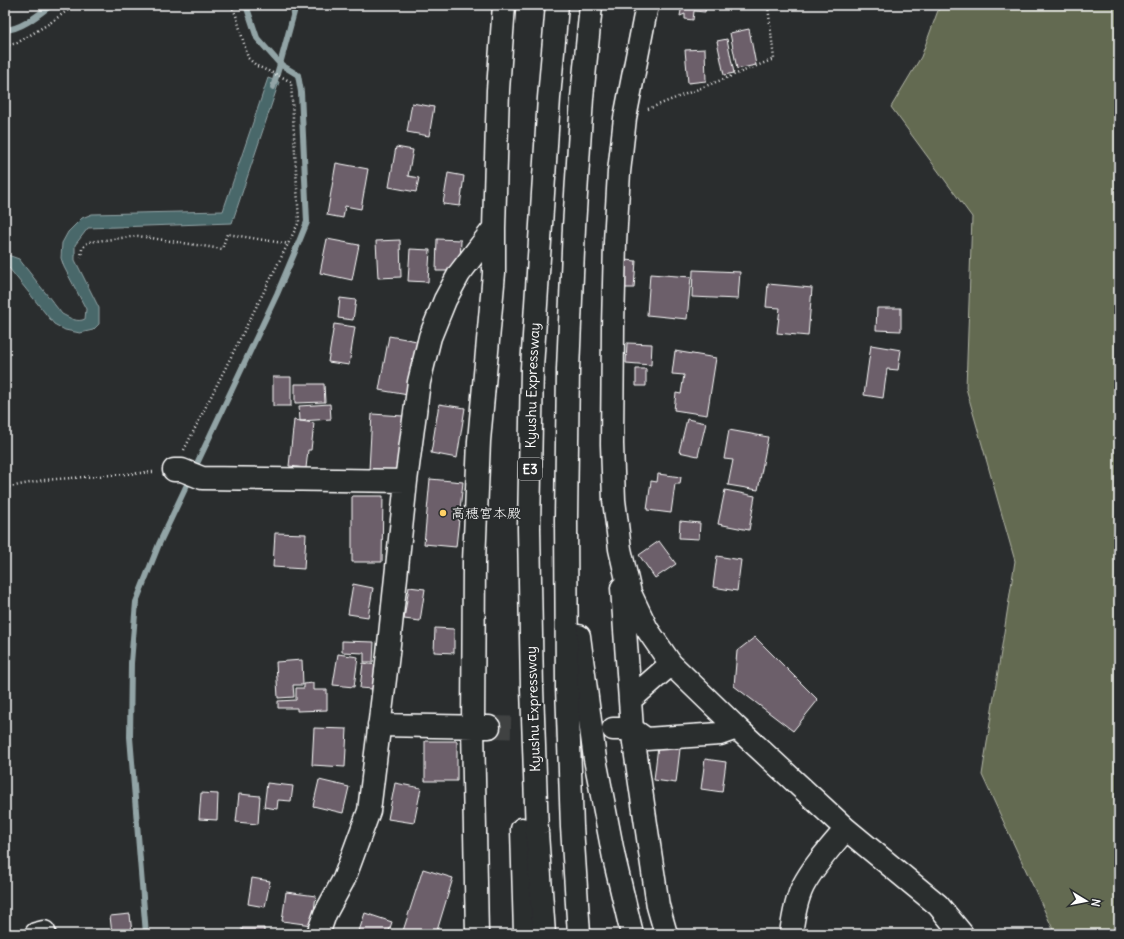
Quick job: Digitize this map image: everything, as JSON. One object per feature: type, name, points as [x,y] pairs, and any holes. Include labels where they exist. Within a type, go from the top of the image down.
[{"type":"main road","points":[[477,934],[481,727],[474,562],[479,441],[493,281],[498,90],[504,5]]},
{"type":"main road","name":"Kyushu Expressway","points":[[544,934],[537,833],[528,528],[532,368],[548,98],[557,5]]},
{"type":"main road","points":[[590,5],[582,98],[568,369],[572,519],[579,644],[595,760],[614,858],[632,934]]},
{"type":"main road","points":[[647,5],[625,118],[620,172],[615,242],[612,343],[612,444],[614,500],[620,549],[630,700],[622,729],[658,906],[666,934]]},
{"type":"main road","points":[[318,934],[325,914],[344,879],[369,811],[406,481],[419,382],[430,337],[445,300],[459,274],[494,228]]},
{"type":"main road","points":[[574,235],[568,386],[566,519],[567,687],[572,827],[579,934]]},
{"type":"main road","points":[[525,934],[520,687],[521,530],[532,368]]},
{"type":"main road","points":[[178,470],[202,478],[406,481]]},
{"type":"main road","points":[[620,549],[633,600],[647,629],[671,664],[737,728],[846,829],[938,905],[962,934]]},
{"type":"main road","points":[[630,700],[671,664]]},
{"type":"main road","points":[[379,725],[481,727]]},
{"type":"main road","points":[[622,729],[646,739],[720,734],[737,728]]},
{"type":"main road","points":[[790,934],[802,887],[816,866],[846,829]]},
{"type":"path","points":[[5,46],[17,43],[50,23],[75,5]]},
{"type":"path","points":[[5,488],[44,480],[178,470],[299,222],[291,82],[257,66],[248,58],[232,5]]},
{"type":"path","points":[[625,118],[774,59],[769,5]]},
{"type":"path","points":[[81,258],[82,249],[88,242],[138,236],[222,249],[227,234],[288,244]]},
{"type":"green space","points":[[940,5],[1119,5],[1119,934],[1053,934],[1052,927],[982,775],[1015,561],[966,388],[972,217],[891,107],[921,57]]},
{"type":"water","points":[[268,78],[279,82],[232,223],[88,228],[75,245],[75,260],[99,308],[99,324],[93,330],[80,333],[65,330],[54,324],[9,268],[5,267],[5,254],[19,259],[62,314],[76,320],[85,319],[86,309],[64,267],[61,258],[62,243],[68,232],[82,218],[92,214],[223,211]]},
{"type":"building","points":[[682,5],[706,5],[705,12],[694,11],[693,20],[685,19],[685,14],[680,16]]},
{"type":"building","points":[[749,29],[756,65],[737,69],[730,33]]},
{"type":"building","points":[[727,39],[734,73],[724,75],[717,41]]},
{"type":"building","points":[[705,49],[706,81],[688,83],[685,50]]},
{"type":"building","points":[[412,103],[434,107],[429,136],[407,132]]},
{"type":"building","points":[[396,147],[413,150],[408,176],[419,178],[416,192],[389,187]]},
{"type":"building","points":[[336,163],[368,169],[361,209],[345,206],[343,218],[327,215]]},
{"type":"building","points":[[448,173],[464,176],[460,206],[443,204]]},
{"type":"building","points":[[327,239],[359,245],[352,280],[320,273]]},
{"type":"building","points":[[437,239],[461,240],[460,261],[457,271],[436,271]]},
{"type":"building","points":[[400,240],[401,277],[378,278],[376,241]]},
{"type":"building","points":[[410,249],[430,250],[428,282],[408,281]]},
{"type":"building","points":[[626,260],[636,261],[634,288],[624,288]]},
{"type":"building","points":[[693,270],[740,272],[738,299],[692,297]]},
{"type":"building","points":[[650,274],[691,277],[687,319],[647,315]]},
{"type":"building","points":[[768,284],[812,288],[808,336],[777,333],[780,308],[766,307]]},
{"type":"building","points":[[340,298],[356,300],[353,320],[338,318]]},
{"type":"building","points":[[877,308],[901,308],[901,331],[876,330]]},
{"type":"building","points":[[334,324],[355,327],[349,365],[328,362]]},
{"type":"building","points":[[389,336],[417,341],[408,395],[379,390]]},
{"type":"building","points":[[627,343],[652,344],[651,365],[626,363]]},
{"type":"building","points":[[871,345],[901,350],[898,370],[887,369],[883,398],[864,395]]},
{"type":"building","points":[[675,351],[716,358],[707,415],[674,410],[676,393],[681,394],[684,375],[672,374]]},
{"type":"building","points":[[636,369],[646,369],[646,386],[636,386]]},
{"type":"building","points":[[273,377],[291,377],[291,406],[273,406]]},
{"type":"building","points":[[295,384],[324,384],[325,402],[295,403]]},
{"type":"building","points":[[330,404],[331,419],[300,421],[299,406]]},
{"type":"building","points":[[439,404],[465,408],[457,458],[431,453]]},
{"type":"building","points":[[372,414],[403,416],[400,472],[369,470]]},
{"type":"building","points":[[687,419],[706,423],[698,456],[679,452]]},
{"type":"building","points":[[294,420],[314,423],[311,450],[308,450],[306,468],[289,466]]},
{"type":"building","points":[[729,430],[768,437],[758,490],[728,485],[733,460],[724,459]]},
{"type":"building","points":[[658,474],[681,477],[680,484],[675,484],[671,513],[647,510],[651,481],[657,482]]},
{"type":"building","name":"高穂宮本殿","points":[[430,479],[463,482],[456,547],[424,544]]},
{"type":"building","points":[[725,490],[755,496],[749,530],[718,524]]},
{"type":"building","points":[[352,496],[383,496],[382,562],[352,562]]},
{"type":"building","points":[[680,521],[700,523],[699,539],[679,538]]},
{"type":"building","points":[[275,533],[306,534],[304,569],[273,567]]},
{"type":"building","points":[[659,541],[676,564],[655,578],[639,555]]},
{"type":"building","points":[[717,556],[741,560],[737,591],[713,587]]},
{"type":"building","points":[[353,584],[373,588],[368,617],[348,614]]},
{"type":"building","points":[[409,587],[425,589],[420,621],[404,619]]},
{"type":"building","points":[[435,628],[454,629],[454,653],[434,652]]},
{"type":"building","points":[[755,637],[818,700],[793,731],[734,686],[737,651]]},
{"type":"building","points":[[342,641],[374,642],[373,662],[364,662],[364,653],[342,652]]},
{"type":"building","points":[[338,654],[358,657],[354,687],[333,685]]},
{"type":"building","points":[[302,660],[303,685],[293,685],[294,697],[278,698],[276,662]]},
{"type":"building","points":[[363,663],[376,665],[372,689],[360,688]]},
{"type":"building","points":[[313,683],[313,690],[327,690],[327,710],[297,711],[297,708],[278,708],[278,701],[296,700],[296,688],[304,688],[304,684]]},
{"type":"building","points":[[314,728],[347,729],[345,767],[312,765]]},
{"type":"building","points":[[425,741],[457,741],[457,781],[425,781]]},
{"type":"building","points":[[658,746],[680,749],[676,783],[654,780]]},
{"type":"building","points":[[705,759],[726,762],[722,792],[701,789]]},
{"type":"building","points":[[319,780],[349,787],[343,813],[313,806]]},
{"type":"building","points":[[267,783],[293,786],[291,801],[278,800],[277,809],[264,807]]},
{"type":"building","points":[[395,783],[421,788],[414,823],[388,819]]},
{"type":"building","points":[[201,793],[218,794],[217,820],[199,819]]},
{"type":"building","points":[[239,794],[260,796],[258,824],[236,822]]},
{"type":"building","points":[[423,869],[453,878],[436,934],[402,934]]},
{"type":"building","points":[[252,878],[270,881],[265,907],[248,904]]},
{"type":"building","points":[[286,892],[316,896],[312,925],[282,921]]},
{"type":"building","points":[[365,913],[392,922],[388,934],[358,934]]},
{"type":"building","points":[[130,914],[132,934],[112,934],[110,916]]},
{"type":"building","points":[[242,928],[264,928],[264,934],[242,934]]},
{"type":"waterway","points":[[5,30],[24,24],[51,5]]},
{"type":"waterway","points":[[146,934],[130,737],[131,663],[136,602],[159,544],[277,294],[307,222],[301,92],[298,75],[280,64],[257,38],[246,5]]},
{"type":"waterway","points":[[273,87],[296,5]]},
{"type":"tunnel","points":[[489,727],[587,729]]},
{"type":"place","name":"高穂宮本殿","points":[[443,513]]}]
